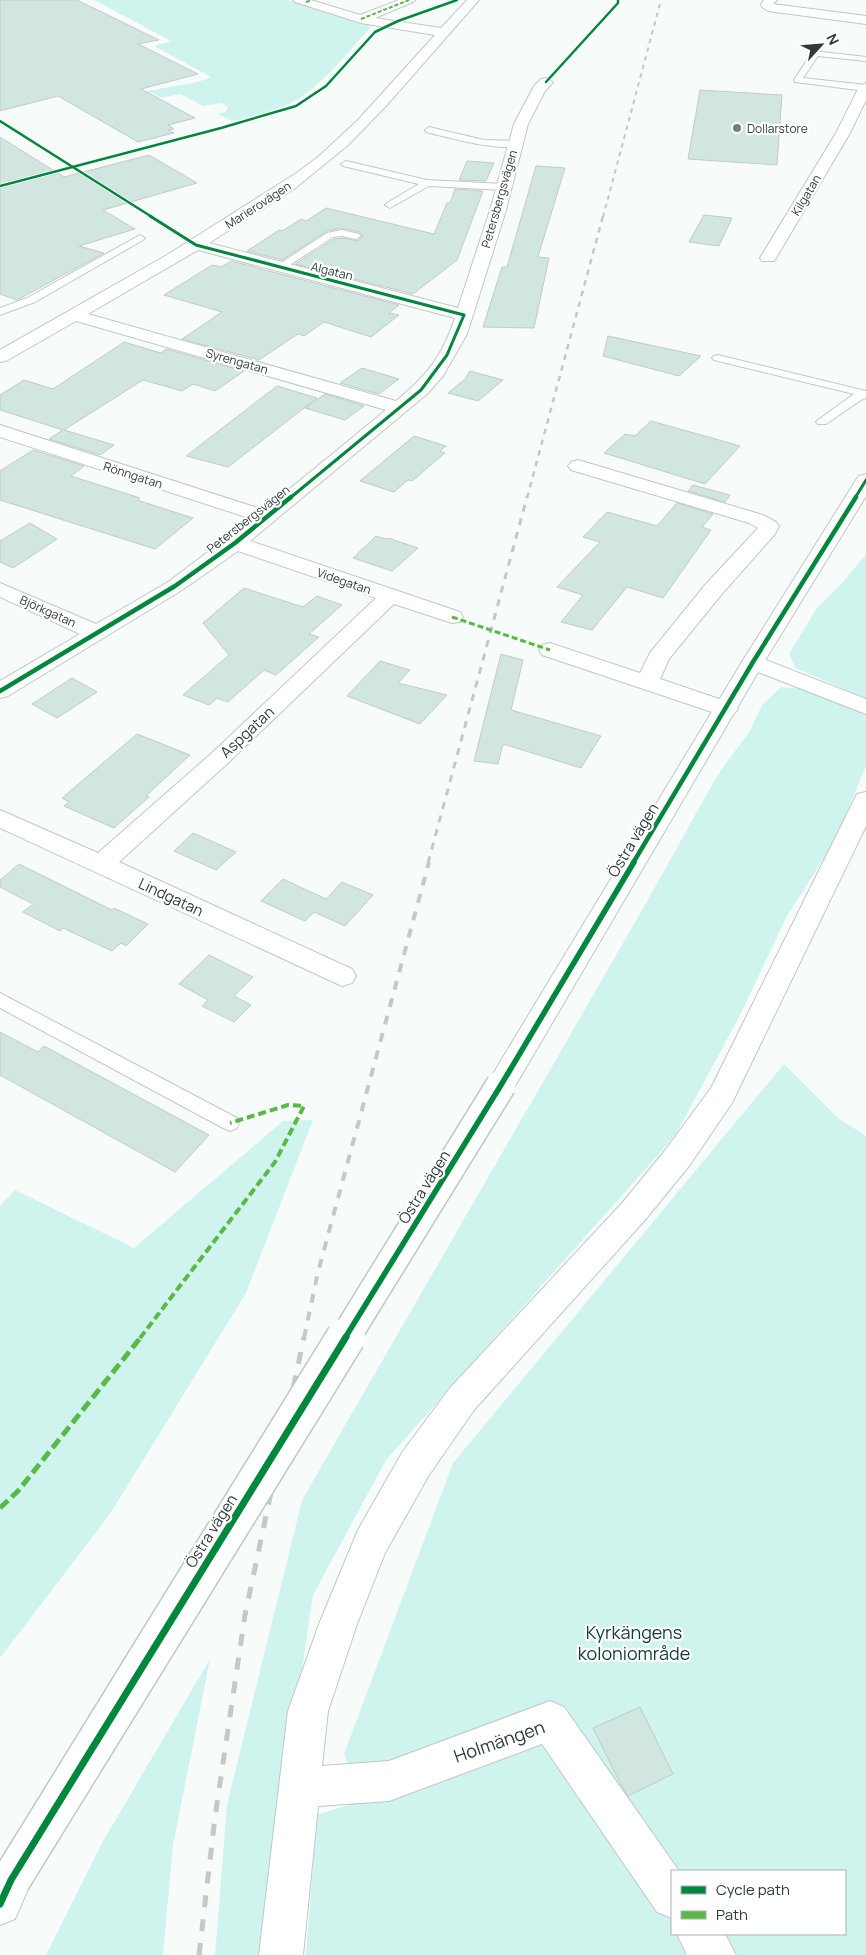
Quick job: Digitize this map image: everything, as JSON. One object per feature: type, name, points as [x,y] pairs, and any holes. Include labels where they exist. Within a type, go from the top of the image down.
[{"type":"street","points":[[361,19],[409,0]]},
{"type":"street","name":"Marierovägen","points":[[0,356],[196,245],[278,193],[322,161],[366,120],[442,32],[473,0]]},
{"type":"street","points":[[771,0],[766,4],[768,7],[866,20]]},
{"type":"street","points":[[306,1],[361,19],[442,32]]},
{"type":"street","name":"Petersbergsvägen","points":[[0,691],[175,586],[235,544],[399,408],[434,376],[447,356],[464,315],[504,187],[515,144],[530,106],[546,82]]},
{"type":"street","name":"Kilgatan","points":[[768,258],[843,133],[866,88]]},
{"type":"street","points":[[843,133],[858,135]]},
{"type":"street","name":"Algatan","points":[[196,245],[278,268],[464,315]]},
{"type":"street","name":"Syrengatan","points":[[74,315],[399,408]]},
{"type":"street","name":"Rönngatan","points":[[0,431],[266,517]]},
{"type":"street","points":[[578,466],[756,519],[769,526],[768,530],[713,590],[658,658],[647,684]]},
{"type":"street","name":"Östra vägen","points":[[6,1892],[501,1085],[754,662],[866,480]]},
{"type":"street","name":"Videgatan","points":[[235,544],[452,617]]},
{"type":"street","name":"Björkgatan","points":[[0,589],[96,633]]},
{"type":"street","name":"Aspgatan","points":[[101,864],[220,758],[390,597]]},
{"type":"street","points":[[550,650],[726,709]]},
{"type":"street","points":[[754,662],[866,707]]},
{"type":"street","points":[[281,1955],[308,1712],[338,1624],[371,1543],[416,1463],[462,1399],[634,1211],[678,1156],[722,1095],[866,800]]},
{"type":"street","name":"Lindgatan","points":[[0,818],[342,976]]},
{"type":"street","name":"Holmängen","points":[[300,1785],[320,1786],[389,1781],[550,1721],[671,1896]]},
{"type":"street","points":[[699,1935],[714,1955]]},
{"type":"lane","points":[[866,59],[816,53],[798,80],[866,88]]},
{"type":"lane","points":[[429,130],[484,142],[515,144]]},
{"type":"lane","points":[[346,164],[427,184],[504,187]]},
{"type":"lane","points":[[390,205],[427,184]]},
{"type":"lane","points":[[278,268],[330,235],[342,233],[356,236]]},
{"type":"lane","points":[[0,312],[31,300],[140,238]]},
{"type":"lane","points":[[718,358],[866,394]]},
{"type":"lane","points":[[822,422],[857,397],[866,394]]},
{"type":"lane","points":[[0,1000],[230,1123]]},
{"type":"green space","points":[[94,0],[288,0],[368,24],[371,27],[321,81],[299,98],[273,110],[232,121],[218,114],[225,112],[228,107],[221,103],[203,106],[180,94],[161,98],[147,91],[198,82],[211,77],[154,46],[171,41]]},
{"type":"green space","points":[[866,554],[866,699],[796,668],[789,654],[816,609],[843,582]]},
{"type":"green space","points":[[781,687],[817,690],[866,716],[866,766],[835,841],[787,916],[739,1017],[675,1136],[386,1460],[313,1595],[264,1930],[262,1955],[215,1955],[227,1805],[302,1500],[645,905],[708,792],[721,770],[750,731],[762,705]]},
{"type":"green space","name":"Kyrkängens koloniområde","points":[[784,1064],[838,1118],[866,1136],[866,1955],[306,1955],[317,1815],[364,1800],[344,1754],[453,1463]]},
{"type":"green space","points":[[313,1120],[246,1293],[110,1514],[0,1658],[0,1206],[15,1190],[134,1248],[283,1121]]},
{"type":"green space","points":[[210,1659],[173,1845],[163,1955],[46,1955],[102,1843]]},
{"type":"building","points":[[0,0],[77,0],[159,40],[138,44],[198,74],[141,89],[195,118],[168,125],[174,129],[168,130],[174,133],[138,142],[58,96],[0,111]]},
{"type":"building","name":"Dollarstore","points":[[700,90],[782,95],[777,165],[688,159]]},
{"type":"building","points":[[0,137],[64,177],[149,155],[197,183],[103,210],[135,229],[79,246],[104,253],[17,300],[0,294]]},
{"type":"building","points":[[467,161],[494,163],[486,181],[459,180]]},
{"type":"building","points":[[536,166],[565,168],[538,257],[549,258],[534,328],[483,327],[502,267],[507,267]]},
{"type":"building","points":[[455,189],[483,191],[457,260],[413,294],[295,264],[334,239],[342,238],[357,241],[363,236],[359,232],[342,228],[327,231],[282,260],[247,251],[279,230],[282,231],[301,219],[306,221],[326,208],[434,234]]},
{"type":"building","points":[[704,215],[732,218],[719,246],[689,242]]},
{"type":"building","points":[[231,261],[399,305],[389,313],[399,315],[371,337],[324,322],[304,336],[298,334],[259,360],[182,339],[222,312],[164,295],[212,265],[221,267]]},
{"type":"building","points":[[608,336],[701,356],[679,376],[603,356]]},
{"type":"building","points":[[124,342],[161,353],[166,349],[244,371],[215,391],[193,384],[182,391],[143,380],[64,430],[114,445],[100,455],[49,439],[63,430],[0,410],[0,395],[24,380],[53,389]]},
{"type":"building","points":[[362,368],[399,379],[379,394],[340,383]]},
{"type":"building","points":[[470,371],[503,380],[478,401],[448,393],[465,379]]},
{"type":"building","points":[[277,386],[317,398],[228,467],[186,456]]},
{"type":"building","points":[[325,394],[364,406],[345,420],[305,408]]},
{"type":"building","points":[[651,421],[740,446],[705,484],[604,453],[625,434],[635,436]]},
{"type":"building","points":[[414,436],[446,446],[440,451],[445,453],[412,481],[408,480],[394,492],[360,481]]},
{"type":"building","points":[[33,450],[84,466],[71,476],[140,498],[137,500],[193,518],[155,549],[0,500],[0,471]]},
{"type":"building","points":[[693,485],[730,495],[725,502],[688,491]]},
{"type":"building","points":[[677,503],[713,514],[702,527],[711,530],[663,598],[627,587],[592,630],[561,622],[583,595],[557,587],[600,542],[583,537],[607,512],[657,526]]},
{"type":"building","points":[[30,523],[57,539],[13,568],[0,562],[0,541]]},
{"type":"building","points":[[376,536],[418,548],[392,571],[353,558]]},
{"type":"building","points":[[244,588],[303,607],[317,596],[342,605],[309,634],[319,637],[276,675],[264,670],[228,702],[217,698],[209,705],[183,695],[229,655],[203,623]]},
{"type":"building","points":[[501,654],[523,660],[511,710],[601,736],[581,768],[503,744],[498,764],[474,761]]},
{"type":"building","points":[[380,661],[410,670],[398,683],[447,695],[420,724],[347,696]]},
{"type":"building","points":[[72,678],[97,692],[57,718],[32,704]]},
{"type":"building","points":[[137,734],[190,755],[146,796],[149,797],[114,828],[64,806],[69,802],[62,798]]},
{"type":"building","points":[[193,833],[236,852],[216,870],[174,851]]},
{"type":"building","points":[[19,864],[112,910],[114,908],[148,924],[126,946],[121,943],[112,951],[63,928],[60,931],[23,912],[33,904],[0,887],[0,880]]},
{"type":"building","points":[[283,879],[326,899],[342,882],[373,895],[345,926],[314,912],[305,921],[261,901]]},
{"type":"building","points":[[209,955],[253,977],[234,996],[251,1005],[234,1022],[202,1006],[208,1000],[179,984]]},
{"type":"building","points":[[0,1032],[38,1052],[44,1046],[209,1135],[175,1172],[0,1075]]},
{"type":"building","points":[[640,1707],[673,1774],[628,1796],[593,1728]]},
{"type":"railway","points":[[603,217],[661,0]]},
{"type":"railway","points":[[527,498],[603,216]]},
{"type":"railway","points":[[428,863],[527,497]]},
{"type":"railway","points":[[304,1338],[318,1272],[429,862]]},
{"type":"railway","points":[[199,1955],[215,1817],[245,1615],[304,1337]]},
{"type":"marked path","points":[[306,2],[312,0]]},
{"type":"marked path","points":[[361,19],[409,0]]},
{"type":"marked path","points":[[452,617],[550,650]]},
{"type":"marked path","points":[[0,1508],[18,1491],[96,1395],[236,1215],[275,1162],[304,1106],[288,1105],[230,1123]]},
{"type":"cycle path","points":[[0,186],[221,128],[296,106],[326,86],[375,32],[398,21],[457,0]]},
{"type":"cycle path","points":[[546,82],[618,3],[618,0]]},
{"type":"cycle path","points":[[0,121],[196,245],[464,315],[447,355],[421,390],[235,543],[175,586],[0,691]]},
{"type":"cycle path","points":[[0,1904],[11,1880],[501,1085],[753,662],[866,480]]},
{"type":"place","name":"Dollarstore","points":[[737,128]]}]
